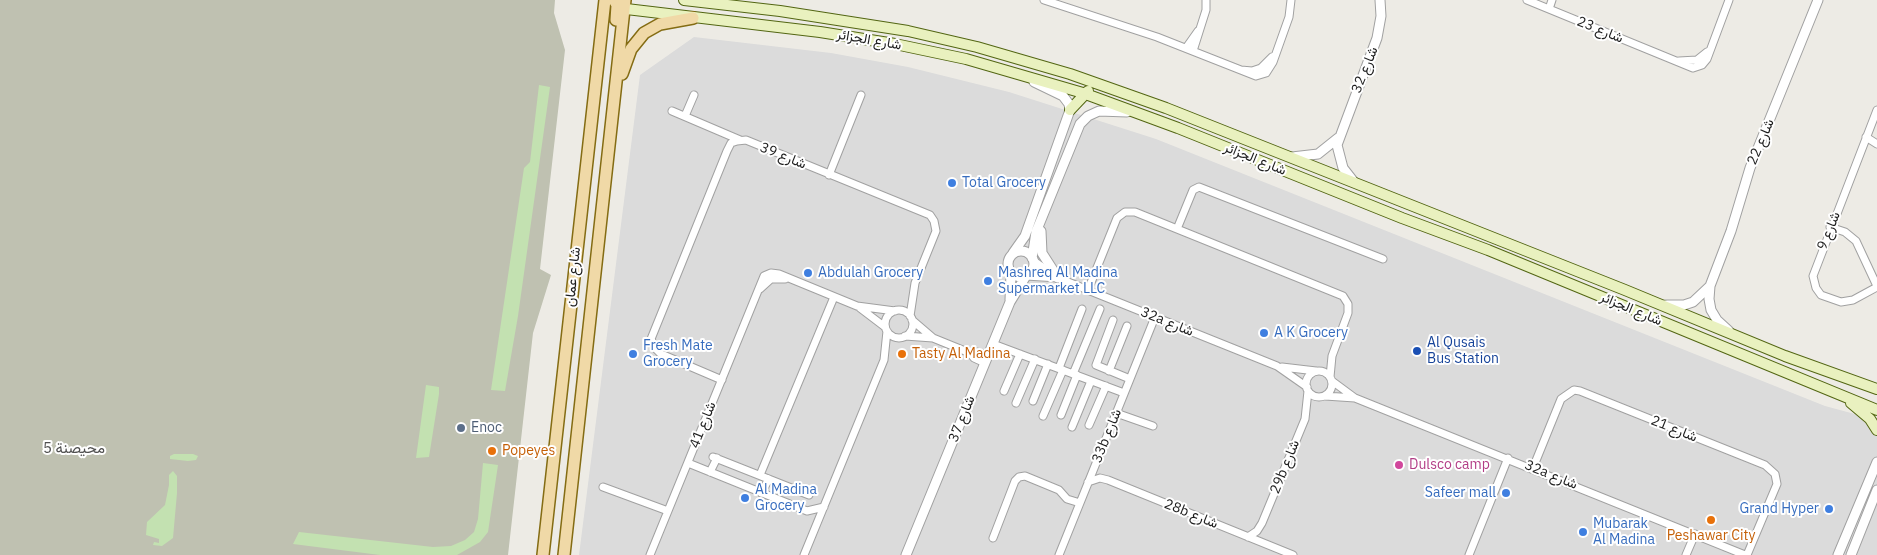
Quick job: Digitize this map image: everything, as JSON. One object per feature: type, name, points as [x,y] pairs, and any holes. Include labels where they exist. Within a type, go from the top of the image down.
[{"type":"main road","name":"شارع الجزائر","points":[[684,0],[846,20],[970,46],[1088,80],[1292,157],[1735,336],[1877,389]]},
{"type":"main road","name":"شارع الجزائر","points":[[605,4],[620,3],[693,18],[820,32],[895,44],[1026,75],[1084,93],[1145,115],[1563,281],[1877,410]]},
{"type":"main road","points":[[612,123],[608,103],[620,3]]},
{"type":"main road","name":"شارع عمان","points":[[564,555],[616,89],[620,3]]},
{"type":"main road","name":"شارع عمان","points":[[543,555],[605,4]]},
{"type":"main road","points":[[616,89],[632,49],[644,33],[660,24],[693,18]]},
{"type":"main road","points":[[1070,110],[1084,93],[1094,90],[1166,114],[1252,147],[1266,148]]},
{"type":"main road","points":[[1844,397],[1870,419],[1877,430]]},
{"type":"street","points":[[1044,0],[1190,50],[1236,69],[1252,71],[1261,68],[1276,50],[1289,17],[1291,0]]},
{"type":"street","points":[[1190,50],[1206,10],[1206,0]]},
{"type":"street","name":"شارع 32","points":[[1355,182],[1340,162],[1337,151],[1338,138],[1375,46],[1381,16],[1380,0]]},
{"type":"street","name":"شارع 23","points":[[1527,0],[1685,66],[1696,67],[1707,59],[1730,0]]},
{"type":"street","points":[[1549,9],[1552,0]]},
{"type":"street","name":"شارع 22","points":[[1735,336],[1720,324],[1711,310],[1709,299],[1710,286],[1731,231],[1750,168],[1818,0]]},
{"type":"street","points":[[1026,75],[1041,86],[1063,96],[1069,104],[1070,110],[1025,236],[1008,263],[1011,273],[1018,277],[1026,276],[1033,269],[1034,238],[1077,129],[1084,120],[1095,112],[1103,110],[1145,115]]},
{"type":"street","points":[[685,116],[694,95]]},
{"type":"street","points":[[829,175],[861,95]]},
{"type":"street","name":"شارع 9","points":[[1877,110],[1813,271],[1813,280],[1818,292],[1836,301],[1845,302],[1877,287]]},
{"type":"street","name":"شارع 39","points":[[672,111],[932,218],[936,230],[915,283],[911,318]]},
{"type":"street","points":[[724,132],[729,146]]},
{"type":"street","points":[[1866,137],[1877,144]]},
{"type":"street","name":"شارع 32","points":[[1292,157],[1318,154],[1338,138]]},
{"type":"street","points":[[722,380],[661,354],[651,339],[729,146],[740,140]]},
{"type":"street","points":[[1177,229],[1194,190],[1199,186],[1383,259]]},
{"type":"street","points":[[1088,290],[1117,218],[1122,214],[1134,212],[1343,296],[1348,304],[1348,314],[1332,356],[1331,379],[1330,391],[1325,396],[1317,397],[1308,389],[1308,377],[1317,371],[1324,372],[1331,379]]},
{"type":"street","points":[[1043,214],[1040,247],[1044,259],[1058,278]]},
{"type":"street","points":[[1830,227],[1845,232],[1856,241],[1877,287]]},
{"type":"street","points":[[1013,253],[1024,251],[1033,260]]},
{"type":"street","name":"32a شارع","points":[[1033,260],[1058,278],[1277,366],[1308,389]]},
{"type":"street","name":"شارع 37","points":[[1010,302],[1011,273]]},
{"type":"street","name":"32a شارع","points":[[1026,276],[1058,278]]},
{"type":"street","name":"شارع 37","points":[[907,555],[1010,302],[1026,276]]},
{"type":"street","name":"شارع 41","points":[[650,555],[756,296],[768,280],[789,279],[834,297]]},
{"type":"street","name":"شارع 22","points":[[1659,304],[1689,304],[1701,297],[1710,286]]},
{"type":"street","points":[[760,475],[834,297],[857,306],[903,311],[933,338]]},
{"type":"street","points":[[857,306],[894,337],[933,338],[970,353],[974,358],[987,359]]},
{"type":"street","points":[[1043,416],[1082,309]]},
{"type":"street","points":[[1061,415],[1100,309]]},
{"type":"street","points":[[804,555],[884,360],[886,319],[895,311]]},
{"type":"street","name":"33b شارع","points":[[1059,555],[1155,317]]},
{"type":"street","points":[[906,336],[910,331],[911,318]]},
{"type":"street","points":[[1112,320],[1096,363],[1098,367],[1130,379]]},
{"type":"street","points":[[1109,371],[1127,326]]},
{"type":"street","points":[[993,344],[1124,393]]},
{"type":"street","points":[[1004,391],[1020,354]]},
{"type":"street","points":[[1016,403],[1034,359]]},
{"type":"street","points":[[1033,401],[1048,364]]},
{"type":"street","name":"32a شارع","points":[[1277,366],[1317,371]]},
{"type":"street","name":"32a شارع","points":[[1331,379],[1355,398],[1746,555]]},
{"type":"street","points":[[1072,427],[1091,381]]},
{"type":"street","points":[[1089,425],[1106,386]]},
{"type":"street","name":"29b شارع","points":[[1248,537],[1262,523],[1305,419],[1308,389]]},
{"type":"street","name":"شارع 21","points":[[1532,468],[1560,398],[1574,390],[1765,465],[1775,474],[1777,484],[1746,555]]},
{"type":"street","name":"32a شارع","points":[[1325,396],[1355,398]]},
{"type":"street","points":[[1116,413],[1153,426]]},
{"type":"street","points":[[710,472],[715,457],[809,495]]},
{"type":"street","points":[[1469,555],[1508,458]]},
{"type":"street","points":[[1834,555],[1840,551],[1877,462]]},
{"type":"street","points":[[688,463],[807,511],[824,507]]},
{"type":"street","points":[[993,538],[1015,480],[1021,476],[1059,490],[1067,499],[1080,503]]},
{"type":"street","name":"28b شارع","points":[[1088,482],[1100,478],[1108,480],[1294,555]]},
{"type":"street","points":[[762,493],[769,479]]},
{"type":"street","points":[[604,487],[668,511]]},
{"type":"street","points":[[1851,555],[1877,490]]},
{"type":"street","points":[[1686,555],[1694,534]]},
{"type":"shaded area","points":[[0,0],[555,0],[554,13],[565,50],[540,269],[551,275],[533,333],[508,555],[0,555]]},
{"type":"shaded area","points":[[694,37],[831,53],[908,67],[1009,92],[1156,139],[1825,406],[1877,420],[1877,555],[579,555],[640,75]]},
{"type":"green space","points":[[539,85],[550,87],[518,316],[505,391],[491,390],[524,168],[530,162]]},
{"type":"green space","points":[[426,385],[439,387],[439,394],[429,457],[416,458]]},
{"type":"green space","points":[[174,454],[193,454],[198,456],[196,460],[188,461],[170,459],[170,456]]},
{"type":"green space","points":[[483,463],[498,465],[488,532],[480,542],[457,555],[380,555],[293,544],[299,532],[433,547],[451,546],[465,540],[474,532],[478,519]]},
{"type":"green space","points":[[173,471],[177,476],[177,493],[173,538],[162,546],[153,545],[154,542],[159,543],[159,539],[146,535],[147,522],[165,505],[169,475]]},
{"type":"place","name":"Total Grocery","points":[[952,183]]},
{"type":"place","name":"Abdulah Grocery","points":[[808,273]]},
{"type":"place","name":"Mashreq Al Madina Supermarket LLC","points":[[988,281]]},
{"type":"place","name":"A K Grocery","points":[[1264,333]]},
{"type":"place","name":"Al Qusais Bus Station","points":[[1417,351]]},
{"type":"place","name":"Fresh Mate Grocery","points":[[633,354]]},
{"type":"place","name":"Tasty Al Madina","points":[[902,354]]},
{"type":"place","name":"Enoc","points":[[461,428]]},
{"type":"place","name":"Popeyes","points":[[492,451]]},
{"type":"place","name":"Dulsco camp","points":[[1399,465]]},
{"type":"place","name":"Safeer mall","points":[[1506,493]]},
{"type":"place","name":"Al Madina Grocery","points":[[745,498]]},
{"type":"place","name":"Grand Hyper","points":[[1829,509]]},
{"type":"place","name":"Peshawar City","points":[[1711,520]]},
{"type":"place","name":"Mubarak Al Madina","points":[[1583,532]]},
{"type":"district","name":"محيصنة 5","points":[[74,449]]}]
